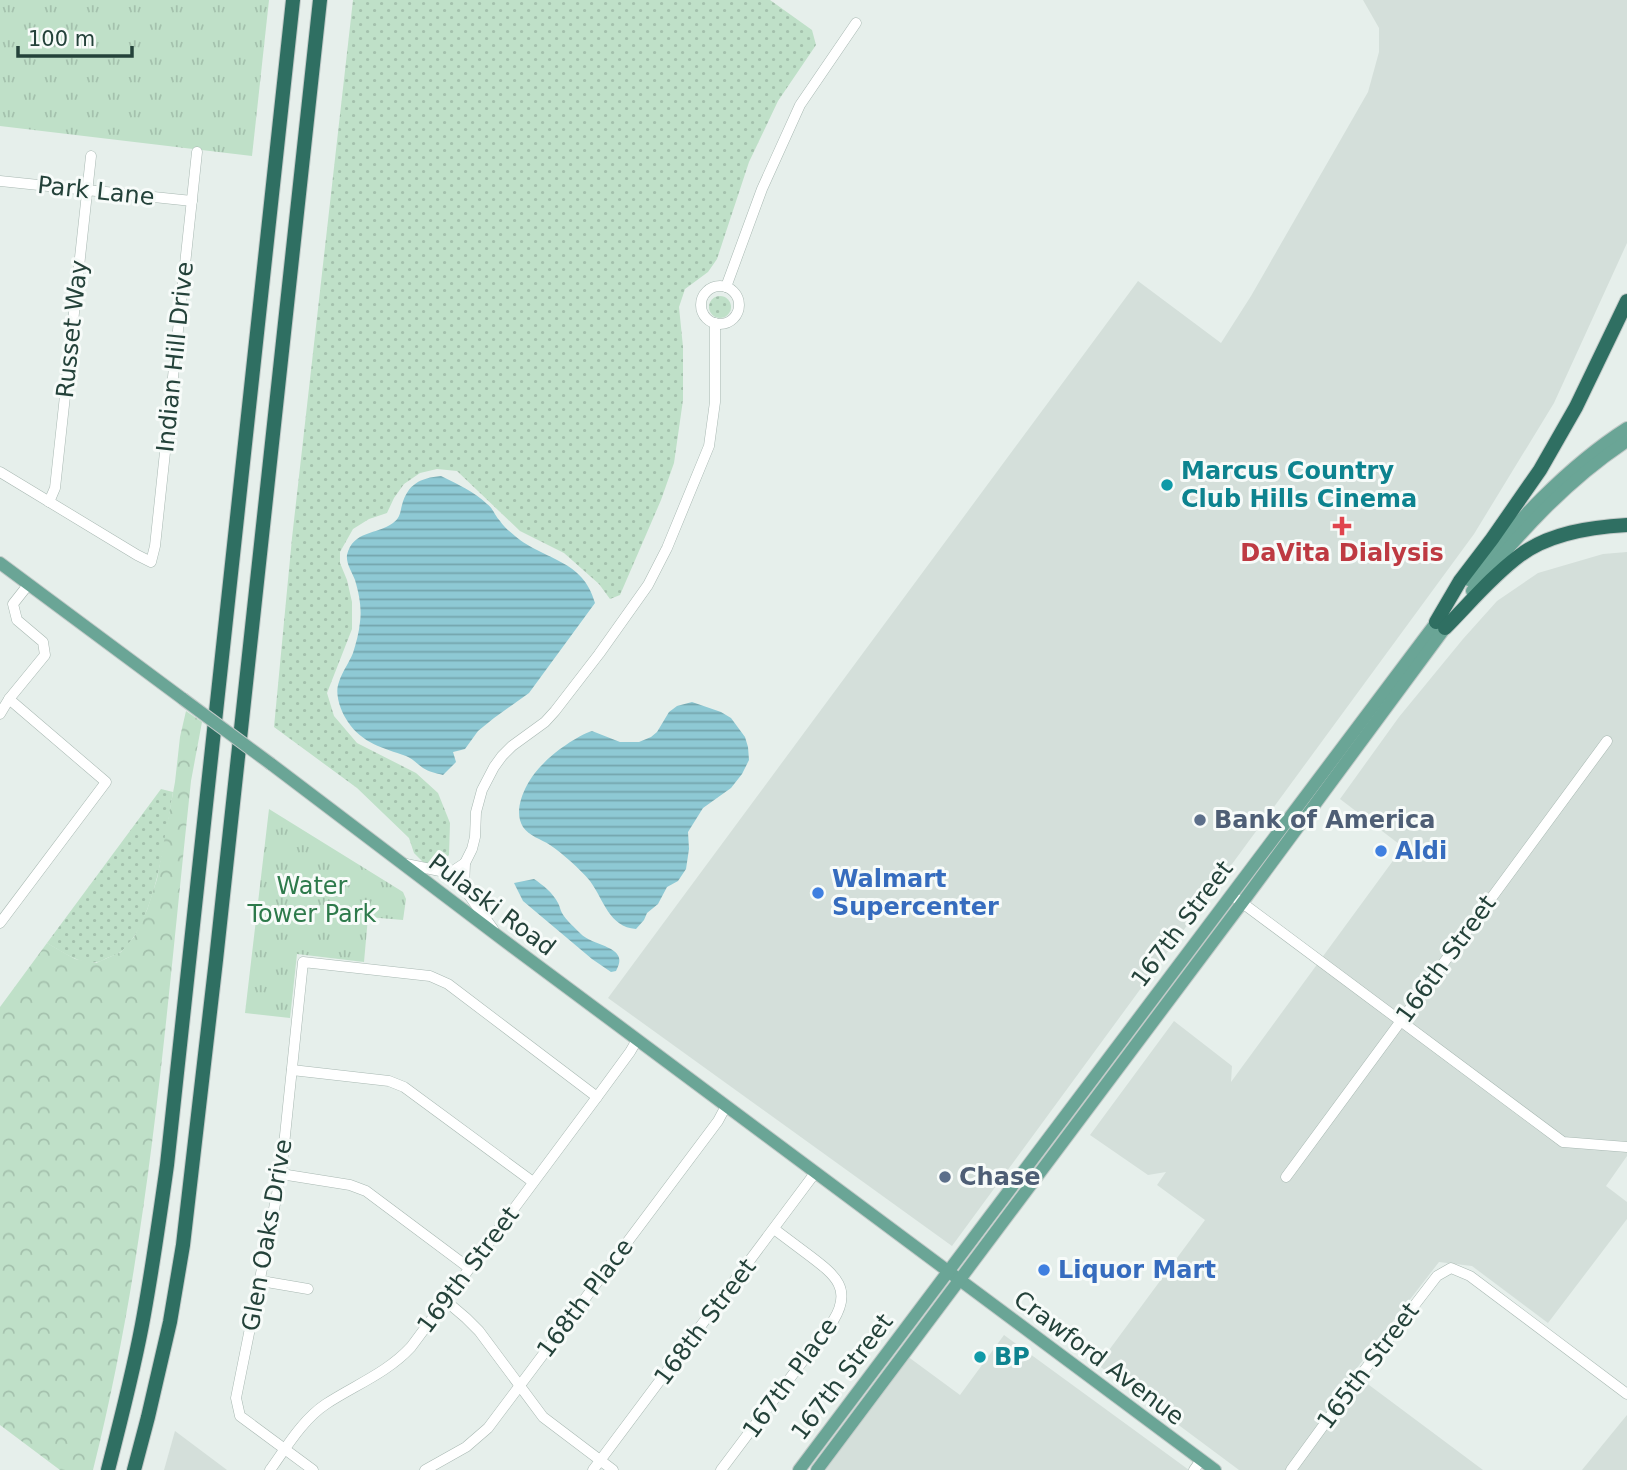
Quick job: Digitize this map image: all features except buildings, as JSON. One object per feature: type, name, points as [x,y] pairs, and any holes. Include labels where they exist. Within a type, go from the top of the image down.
[{"type":"highway","points":[[108,1470],[144,1316],[165,1178],[293,0]]},
{"type":"highway","points":[[134,1470],[170,1322],[186,1220],[320,0]]},
{"type":"highway","points":[[1441,625],[1460,581],[1539,470],[1576,407],[1627,301]]},
{"type":"highway","points":[[1441,625],[1521,554],[1549,540],[1593,528],[1627,526]]},
{"type":"main road","name":"167th Street","points":[[817,1470],[1242,903],[1495,548],[1557,483],[1627,428]]},
{"type":"main road","name":"167th Street","points":[[799,1470],[1230,894],[1441,625],[1502,554],[1565,489],[1627,441]]},
{"type":"main road","name":"Pulaski Road","points":[[0,563],[959,1280]]},
{"type":"main road","name":"Crawford Avenue","points":[[959,1280],[1198,1465],[1214,1470]]},
{"type":"street","points":[[726,287],[762,189],[800,105],[856,23]]},
{"type":"street","name":"Indian Hill Drive","points":[[49,502],[151,562],[155,546],[197,152]]},
{"type":"street","name":"Russet Way","points":[[49,502],[55,488],[91,156]]},
{"type":"street","name":"Park Lane","points":[[0,181],[192,201]]},
{"type":"street","points":[[726,287],[734,292],[738,309],[732,319],[715,323],[704,316],[702,298],[711,288],[726,287]]},
{"type":"street","points":[[498,936],[466,893],[463,882],[465,863],[475,837],[478,802],[494,767],[512,746],[545,722],[555,711],[632,609],[667,548],[709,446],[715,402],[715,323]]},
{"type":"street","points":[[0,472],[49,502]]},
{"type":"street","points":[[0,714],[45,655],[43,642],[18,620],[13,604],[28,584]]},
{"type":"street","points":[[0,923],[106,782],[9,699]]},
{"type":"street","name":"166th Street","points":[[1286,1177],[1607,741]]},
{"type":"street","points":[[403,863],[450,873],[465,863]]},
{"type":"street","points":[[1230,894],[1563,1142],[1627,1147]]},
{"type":"street","name":"Glen Oaks Drive","points":[[313,1470],[240,1416],[236,1398],[281,1174],[303,962],[430,976],[448,984],[597,1097]]},
{"type":"street","name":"169th Street","points":[[270,1470],[307,1421],[325,1405],[379,1374],[403,1355],[446,1301],[637,1040]]},
{"type":"street","points":[[292,1070],[389,1081],[404,1087],[533,1182]]},
{"type":"street","name":"168th Place","points":[[425,1470],[462,1450],[492,1423],[718,1121],[726,1106]]},
{"type":"street","name":"168th Street","points":[[593,1470],[815,1172]]},
{"type":"street","points":[[281,1174],[350,1185],[366,1191],[469,1268]]},
{"type":"street","name":"167th Place","points":[[721,1470],[837,1315],[842,1299],[838,1280],[829,1270],[774,1229]]},
{"type":"street","name":"165th Street","points":[[1291,1470],[1437,1276],[1451,1268],[1470,1276],[1627,1394]]},
{"type":"street","points":[[261,1281],[307,1289]]},
{"type":"street","points":[[446,1301],[479,1331],[544,1417],[613,1470]]},
{"type":"shaded area","points":[[1363,0],[1627,0],[1627,243],[1554,403],[1474,534],[952,1246],[608,998],[1138,281],[1221,343],[1251,296],[1368,92],[1379,52],[1379,28]]},
{"type":"shaded area","points":[[1627,552],[1627,1156],[1606,1186],[1627,1202],[1627,1219],[1548,1323],[1472,1266],[1439,1262],[1353,1373],[1483,1470],[1239,1470],[1098,1365],[1205,1220],[1157,1185],[1166,1172],[1148,1175],[1090,1135],[1174,1021],[1232,1066],[1231,1082],[1403,847],[1340,799],[1399,717],[1497,601],[1538,573],[1603,554]]},
{"type":"shaded area","points":[[1004,1335],[1189,1470],[821,1470],[907,1356],[960,1395]]},
{"type":"shaded area","points":[[1627,1415],[1627,1470],[1582,1470]]},
{"type":"shaded area","points":[[175,1431],[227,1470],[164,1470]]},
{"type":"green space","points":[[0,0],[269,0],[252,156],[0,126]]},
{"type":"green space","points":[[353,0],[770,0],[812,30],[816,45],[778,101],[749,162],[717,259],[708,272],[685,289],[679,307],[683,347],[683,400],[674,463],[620,595],[610,599],[599,584],[564,553],[520,531],[457,471],[437,469],[420,473],[404,484],[387,513],[369,519],[353,529],[340,552],[340,563],[352,602],[352,629],[327,693],[334,716],[357,743],[416,773],[438,793],[450,823],[449,855],[440,864],[424,863],[414,853],[409,838],[357,788],[274,727],[292,538]]},
{"type":"green space","points":[[716,296],[724,296],[731,303],[731,311],[724,318],[716,318],[709,311],[709,303]]},
{"type":"green space","points":[[186,711],[202,722],[191,781],[154,1127],[129,1299],[93,1470],[60,1470],[0,1425],[0,1007],[47,943],[75,959],[96,963],[121,952],[134,937],[147,910],[157,879]]},
{"type":"green space","points":[[161,789],[173,792],[167,831],[151,899],[133,938],[120,952],[100,962],[91,963],[72,957],[47,943]]},
{"type":"green space","name":"Water Tower Park","points":[[269,809],[403,892],[406,899],[403,920],[368,917],[364,962],[297,954],[290,1018],[245,1013]]},
{"type":"water","points":[[441,476],[482,500],[515,536],[562,562],[582,577],[595,603],[529,693],[478,731],[465,749],[453,752],[456,762],[443,775],[425,769],[408,757],[374,744],[360,735],[343,713],[337,692],[340,678],[353,653],[361,617],[358,590],[347,562],[350,547],[360,537],[387,527],[395,521],[408,492],[416,483]]},
{"type":"water","points":[[692,702],[731,718],[745,737],[749,760],[731,788],[703,808],[688,832],[686,869],[678,881],[667,887],[658,904],[647,913],[636,929],[627,927],[613,918],[590,881],[576,866],[523,827],[520,802],[527,785],[538,770],[553,754],[573,740],[592,731],[620,742],[639,742],[657,732],[669,712],[677,706]]},
{"type":"water","points":[[534,879],[553,896],[561,912],[581,934],[619,956],[616,971],[611,972],[592,959],[523,901],[514,883]]},
{"type":"place","name":"Marcus Country Club Hills Cinema","points":[[1167,485]]},
{"type":"place","name":"DaVita Dialysis","points":[[1342,526]]},
{"type":"place","name":"Bank of America","points":[[1200,820]]},
{"type":"place","name":"Aldi","points":[[1381,851]]},
{"type":"place","name":"Walmart Supercenter","points":[[818,893]]},
{"type":"place","name":"Chase","points":[[945,1177]]},
{"type":"place","name":"Liquor Mart","points":[[1044,1270]]},
{"type":"place","name":"BP","points":[[980,1357]]}]
